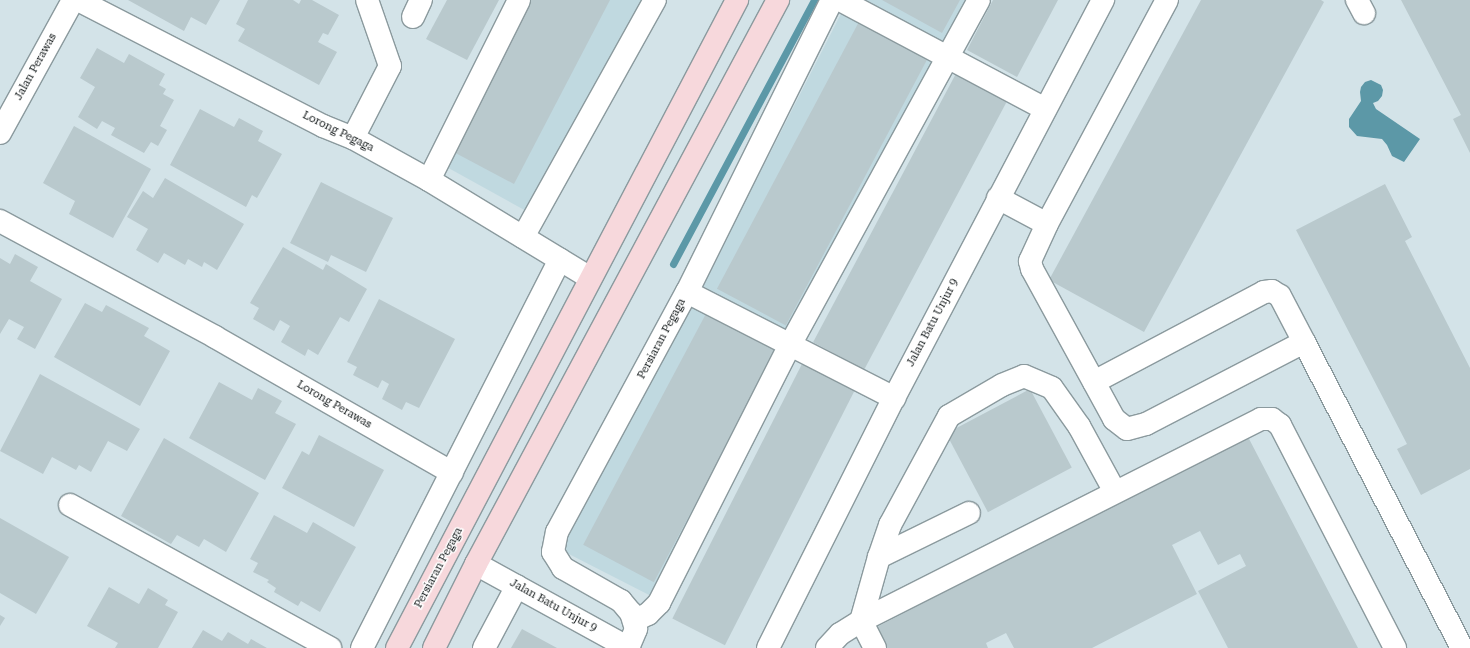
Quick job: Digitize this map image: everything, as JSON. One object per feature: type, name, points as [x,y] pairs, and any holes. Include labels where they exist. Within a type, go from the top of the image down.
[{"type":"main road","name":"Persiaran Pegaga","points":[[397,648],[737,0]]},
{"type":"main road","points":[[434,648],[476,564],[778,0]]},
{"type":"main road","points":[[590,278],[619,296]]},
{"type":"street","name":"Jalan Perawas","points":[[0,133],[72,0]]},
{"type":"street","name":"Lorong Pegaga","points":[[78,0],[323,126],[353,138],[429,180],[590,278]]},
{"type":"street","points":[[353,138],[390,66],[367,0]]},
{"type":"street","points":[[429,180],[518,0]]},
{"type":"street","points":[[523,237],[655,0]]},
{"type":"street","name":"Persiaran Pegaga","points":[[634,621],[631,613],[621,601],[563,568],[552,552],[557,532],[687,292],[832,0]]},
{"type":"street","points":[[840,0],[949,56],[1045,109]]},
{"type":"street","points":[[629,648],[636,629],[634,621],[648,614],[659,603],[790,344],[980,0]]},
{"type":"street","name":"Jalan Batu Unjur 9","points":[[768,648],[894,398],[1103,0]]},
{"type":"street","points":[[1168,0],[1047,224],[1030,261],[1032,269],[1114,419],[1127,429],[1146,424],[1304,342]]},
{"type":"street","points":[[998,198],[1047,224]]},
{"type":"street","name":"Lorong Perawas","points":[[0,221],[208,333],[452,472]]},
{"type":"street","points":[[362,648],[560,260]]},
{"type":"street","points":[[1094,382],[1264,292],[1272,291],[1280,296],[1462,648]]},
{"type":"street","points":[[687,292],[894,398]]},
{"type":"street","points":[[875,648],[861,621],[879,557],[890,525],[949,416],[1002,385],[1024,376],[1052,388],[1079,426],[1115,492]]},
{"type":"street","points":[[827,648],[840,634],[861,621],[1261,419],[1272,419],[1280,425],[1395,648]]},
{"type":"street","points":[[70,505],[330,648]]},
{"type":"street","points":[[879,557],[969,512]]},
{"type":"street","name":"Jalan Batu Unjur 9","points":[[476,564],[629,648]]},
{"type":"street","points":[[484,648],[517,586]]},
{"type":"shaded area","points":[[526,0],[646,0],[528,212],[443,165]]},
{"type":"shaded area","points":[[848,0],[973,0],[655,598],[561,550],[717,257]]},
{"type":"water","points":[[1371,80],[1381,85],[1383,90],[1382,96],[1378,101],[1373,103],[1376,109],[1420,139],[1404,162],[1392,156],[1387,145],[1382,139],[1357,136],[1349,127],[1349,119],[1361,101],[1361,87],[1365,82]]},
{"type":"building","points":[[128,0],[220,0],[206,25],[191,17],[184,31]]},
{"type":"building","points":[[248,0],[293,0],[299,4],[301,0],[312,0],[339,15],[328,35],[323,33],[318,42],[337,52],[319,85],[238,41],[245,29],[236,24]]},
{"type":"building","points":[[447,0],[499,0],[467,60],[426,39]]},
{"type":"building","points":[[526,0],[610,0],[514,184],[448,149]]},
{"type":"building","points":[[882,0],[960,0],[942,33]]},
{"type":"building","points":[[993,0],[1058,0],[1017,77],[967,50]]},
{"type":"building","points":[[1201,0],[1321,0],[1324,2],[1144,332],[1049,280]]},
{"type":"building","points":[[1401,0],[1470,0],[1470,153],[1453,119],[1461,115]]},
{"type":"building","points":[[862,16],[931,53],[786,325],[717,289]]},
{"type":"building","points":[[97,48],[124,63],[129,54],[165,74],[159,85],[166,89],[163,94],[174,100],[160,126],[167,130],[158,146],[151,142],[144,153],[111,135],[115,128],[102,121],[97,129],[78,117],[95,87],[80,78]]},
{"type":"building","points":[[960,66],[1011,93],[864,370],[813,342]]},
{"type":"building","points":[[200,109],[234,127],[239,118],[263,131],[258,141],[282,154],[257,198],[252,195],[246,207],[170,165]]},
{"type":"building","points":[[74,126],[151,169],[113,238],[69,214],[75,201],[43,183]]},
{"type":"building","points":[[165,178],[244,224],[217,270],[204,262],[202,267],[188,259],[185,265],[164,253],[158,263],[136,250],[148,229],[127,217],[143,191],[153,198]]},
{"type":"building","points":[[321,182],[393,218],[366,272],[331,255],[328,262],[290,243]]},
{"type":"building","points":[[1385,184],[1412,237],[1405,241],[1470,368],[1470,469],[1421,495],[1397,449],[1407,444],[1296,230]]},
{"type":"building","points":[[283,247],[323,270],[326,264],[367,289],[349,322],[340,317],[318,355],[308,349],[305,356],[281,342],[290,326],[280,320],[274,331],[253,319],[259,308],[250,303]]},
{"type":"building","points":[[15,254],[38,267],[30,281],[62,299],[35,349],[17,339],[24,327],[9,319],[0,334],[0,258],[10,264]]},
{"type":"building","points":[[379,299],[455,339],[419,408],[406,402],[402,410],[382,399],[389,384],[382,380],[378,388],[353,375],[357,367],[347,362]]},
{"type":"building","points":[[85,303],[102,312],[106,305],[149,328],[144,336],[170,351],[140,406],[54,357]]},
{"type":"building","points":[[709,308],[780,346],[654,582],[583,545]]},
{"type":"building","points":[[804,360],[857,387],[725,645],[672,618]]},
{"type":"building","points":[[40,374],[140,429],[127,451],[108,441],[91,472],[79,465],[76,470],[52,457],[43,474],[0,451]]},
{"type":"building","points":[[219,382],[252,400],[258,388],[282,401],[275,413],[296,424],[265,480],[189,438]]},
{"type":"building","points":[[1030,389],[1072,468],[988,512],[946,434]]},
{"type":"building","points":[[319,435],[384,470],[354,527],[282,488],[302,451],[309,455]]},
{"type":"building","points":[[1247,435],[1358,648],[1228,648],[1198,591],[1246,566],[1240,554],[1218,565],[1200,531],[1172,545],[1197,594],[1092,648],[1014,648],[1006,633],[986,643],[988,648],[886,648],[875,628]]},
{"type":"building","points":[[164,438],[259,493],[226,552],[204,539],[199,547],[177,535],[171,544],[121,516]]},
{"type":"building","points":[[274,515],[307,533],[313,522],[356,547],[320,612],[301,601],[298,606],[274,592],[276,588],[267,582],[269,580],[253,572],[258,563],[250,559]]},
{"type":"building","points":[[0,518],[69,557],[36,614],[0,593]]},
{"type":"building","points":[[109,587],[139,604],[148,588],[168,600],[165,605],[178,612],[158,648],[115,648],[118,643],[87,626]]},
{"type":"building","points":[[0,615],[5,618],[0,626]]},
{"type":"building","points":[[522,629],[557,648],[511,648]]},
{"type":"building","points":[[203,630],[222,641],[228,632],[248,644],[251,639],[267,648],[192,648]]},
{"type":"waterway","points":[[673,264],[814,0]]}]
